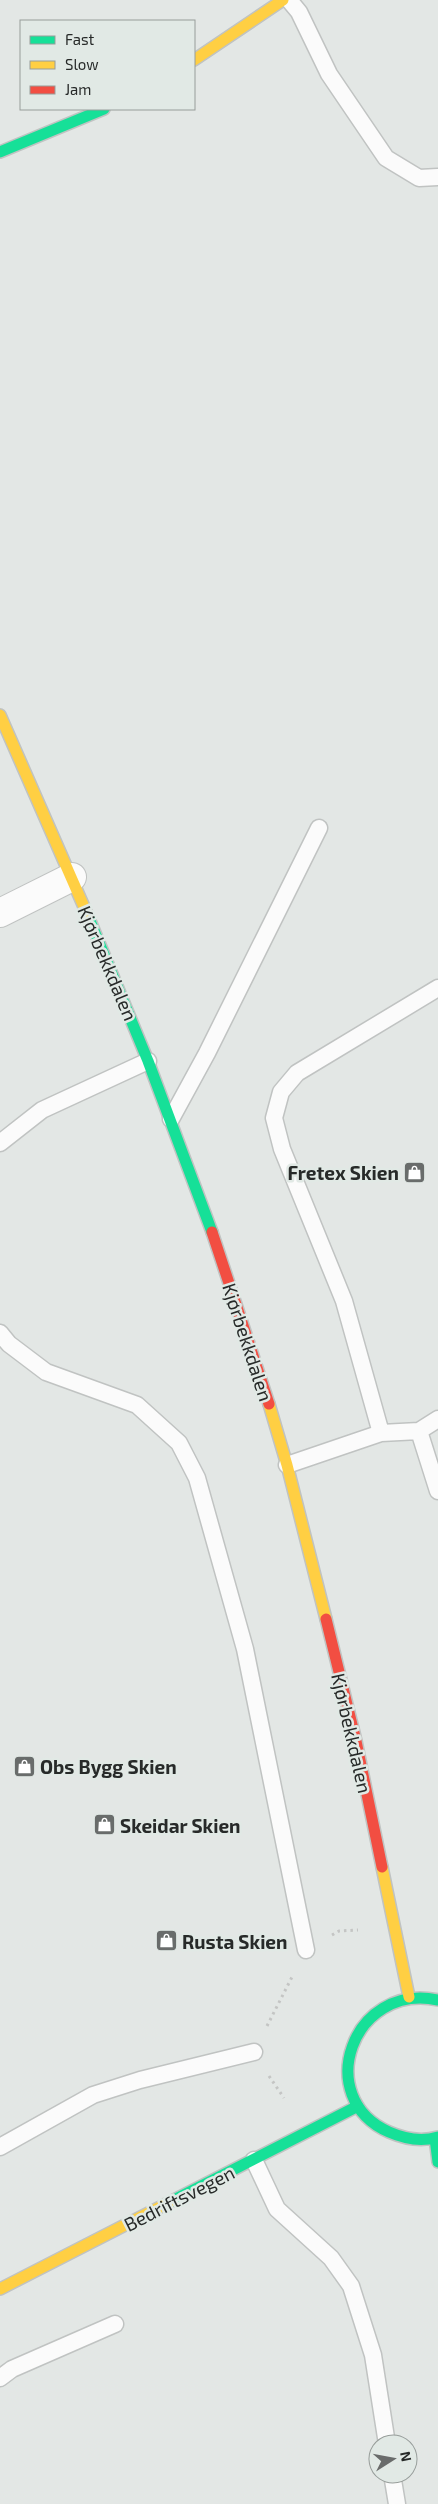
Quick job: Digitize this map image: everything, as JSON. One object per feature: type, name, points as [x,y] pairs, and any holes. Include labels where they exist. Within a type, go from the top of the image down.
[{"type":"street","points":[[195,59],[283,0]]},
{"type":"street","points":[[0,152],[102,110]]},
{"type":"street","name":"Kjørbekkdalen","points":[[0,715],[72,877],[148,1061],[221,1257],[287,1465],[356,1741],[409,1997]]},
{"type":"street","points":[[0,913],[72,877]]},
{"type":"street","points":[[438,2000],[409,1997],[386,2004],[367,2018],[354,2038],[347,2061],[348,2085],[358,2106],[372,2124],[391,2135],[412,2140],[436,2137],[438,2162]]},
{"type":"street","name":"Bedriftsvegen","points":[[0,2289],[358,2106]]},
{"type":"lane","points":[[289,0],[299,12],[329,74],[386,158],[419,178],[438,177]]},
{"type":"lane","points":[[171,1119],[208,1053],[318,828]]},
{"type":"lane","points":[[381,1433],[344,1301],[282,1149],[274,1118],[281,1092],[297,1073],[438,988]]},
{"type":"lane","points":[[0,1143],[42,1110],[148,1061]]},
{"type":"lane","points":[[0,1334],[8,1344],[46,1372],[138,1405],[179,1443],[197,1478],[245,1648],[306,1950]]},
{"type":"lane","points":[[287,1465],[381,1433],[419,1431],[438,1419]]},
{"type":"lane","points":[[419,1431],[438,1491]]},
{"type":"lane","points":[[0,2147],[93,2095],[140,2080],[254,2052]]},
{"type":"lane","points":[[254,2160],[277,2209],[331,2258],[352,2286],[373,2355],[385,2434]]},
{"type":"lane","points":[[0,2378],[12,2369],[115,2324]]},
{"type":"lane","points":[[394,2484],[397,2504]]},
{"type":"path","points":[[284,2098],[254,2052],[306,1950],[339,1931],[358,1930]]},
{"type":"traffic: fast","points":[[0,152],[102,110]]},
{"type":"traffic: fast","points":[[88,916],[148,1061],[212,1232]]},
{"type":"traffic: fast","points":[[438,2000],[408,1999],[383,2008],[364,2025],[352,2046],[348,2071],[352,2094],[365,2116],[389,2132],[401,2136],[413,2139],[432,2139],[438,2137]]},
{"type":"traffic: fast","points":[[170,2202],[358,2106]]},
{"type":"traffic: fast","points":[[435,2138],[438,2162]]},
{"type":"traffic: slow","points":[[195,59],[283,0]]},
{"type":"traffic: slow","points":[[0,715],[88,916]]},
{"type":"traffic: slow","points":[[269,1404],[287,1465],[326,1619]]},
{"type":"traffic: slow","points":[[382,1867],[409,1997]]},
{"type":"traffic: slow","points":[[0,2289],[170,2202]]},
{"type":"traffic: jam","points":[[212,1232],[269,1404]]},
{"type":"traffic: jam","points":[[326,1619],[356,1741],[382,1867]]},
{"type":"place","name":"Fretex Skien","points":[[415,1172]]},
{"type":"place","name":"Obs Bygg Skien","points":[[24,1766]]},
{"type":"place","name":"Skeidar Skien","points":[[104,1825]]},
{"type":"place","name":"Rusta Skien","points":[[166,1941]]}]
